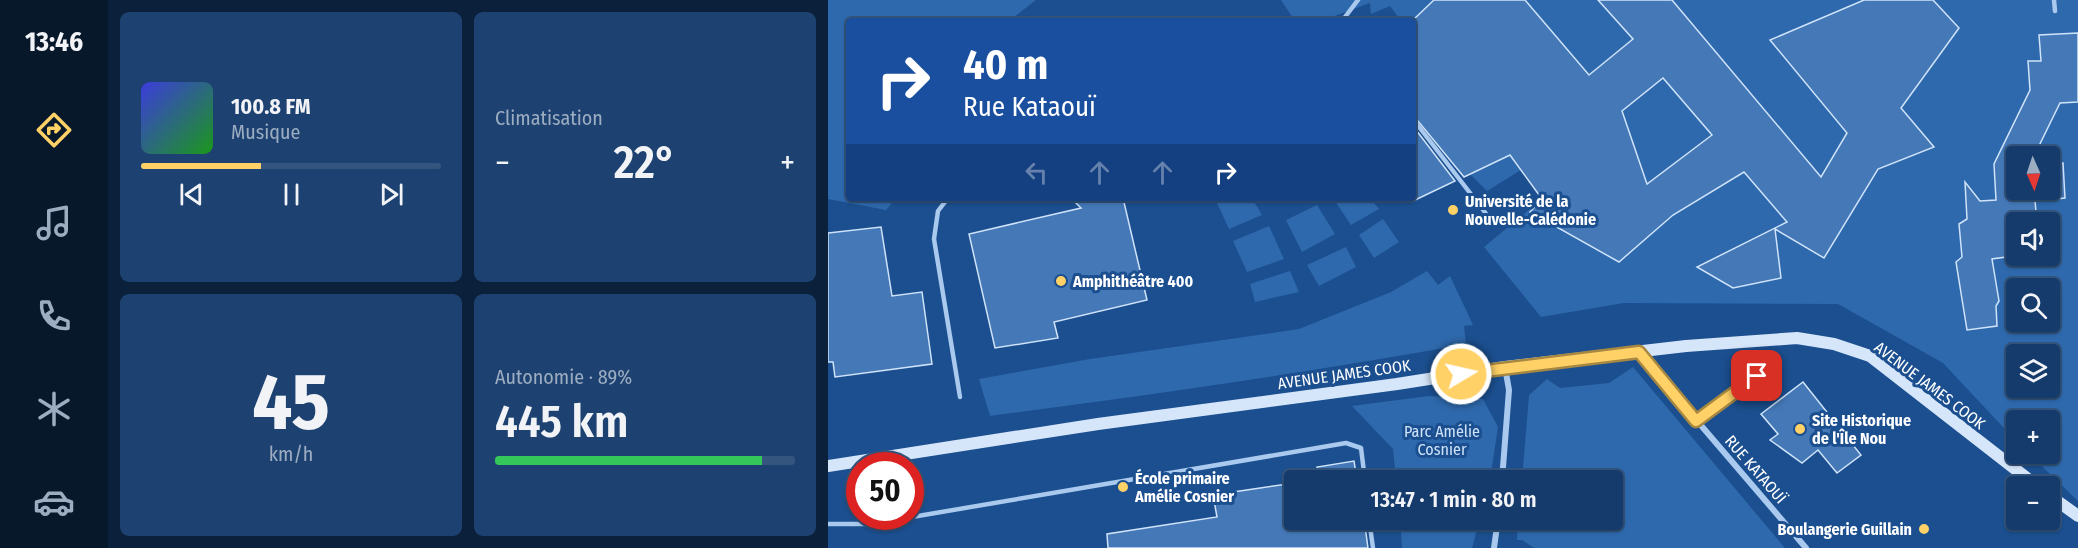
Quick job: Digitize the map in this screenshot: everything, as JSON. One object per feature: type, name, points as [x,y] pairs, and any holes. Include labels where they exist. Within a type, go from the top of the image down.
[{"type":"main road","name":"AVENUE JAMES COOK","points":[[828,466],[1098,424],[1505,367],[1797,338],[1843,347],[1870,356],[2024,476]]},
{"type":"main road","points":[[2060,503],[2078,516]]},
{"type":"street","name":"RUE KATAOUÏ","points":[[1639,352],[1806,548]]},
{"type":"street","points":[[1503,470],[1509,390],[1505,367]]},
{"type":"street","points":[[1494,548],[1496,530]]},
{"type":"lane","points":[[1344,18],[1358,0]]},
{"type":"lane","points":[[2054,0],[2055,11]]},
{"type":"lane","points":[[1416,123],[1487,215]]},
{"type":"lane","points":[[946,201],[938,211],[934,239],[960,397]]},
{"type":"lane","points":[[1696,421],[1757,376]]},
{"type":"lane","points":[[828,524],[871,524],[1346,443],[1361,448],[1364,470]]},
{"type":"lane","points":[[1371,530],[1373,548]]},
{"type":"green space","points":[[828,0],[1036,0],[1013,18],[846,18],[846,201],[894,201],[886,210],[828,199]]},
{"type":"green space","points":[[1281,0],[2078,0],[2078,501],[2060,484],[2060,476],[2052,476],[2039,464],[2060,464],[2060,410],[2006,410],[2006,430],[1943,363],[1838,304],[1624,303],[1541,317],[1484,247],[1542,199],[1521,170],[1487,191],[1470,174],[1416,29],[1416,18],[1399,18],[1390,6],[1371,14],[1370,3],[1329,18],[1293,18]]},
{"type":"green space","points":[[1221,201],[1254,201],[1262,215],[1229,229],[1217,203]]},
{"type":"green space","points":[[1335,201],[1372,201],[1379,209],[1351,225]]},
{"type":"green space","points":[[1317,205],[1335,234],[1302,252],[1286,220]]},
{"type":"green space","points":[[1383,219],[1399,242],[1374,258],[1359,235]]},
{"type":"green space","points":[[1269,226],[1284,259],[1247,272],[1233,241]]},
{"type":"green space","points":[[1346,247],[1356,267],[1319,286],[1307,265]]},
{"type":"green space","points":[[1290,271],[1299,292],[1255,302],[1250,284]]},
{"type":"green space","points":[[1427,271],[1438,285],[1450,276],[1473,325],[1464,326],[1466,344],[1228,383],[990,416],[979,379],[1090,359],[1299,329],[1391,292]]},
{"type":"green space","points":[[1633,367],[1785,548],[1534,548],[1522,540],[1517,540],[1517,530],[1623,530],[1623,470],[1523,470],[1529,395],[1547,379],[1560,388],[1609,383]]},
{"type":"green space","name":"Parc Amélie Cosnier","points":[[1429,396],[1483,399],[1498,427],[1492,470],[1395,470],[1393,449],[1352,406]]},
{"type":"green space","points":[[1401,530],[1477,530],[1472,548],[1402,548]]},
{"type":"building","points":[[1434,0],[1525,0],[1589,75],[1633,39],[1598,0],[1672,0],[1821,177],[1847,133],[1770,40],[1864,0],[1933,0],[1959,28],[1901,108],[1934,147],[1878,169],[1824,258],[1775,229],[1781,278],[1733,288],[1697,267],[1787,222],[1744,172],[1673,215],[1619,262],[1530,212],[1542,199],[1510,155],[1464,177],[1416,119],[1415,18]],"holes":[[[1663,78],[1712,135],[1647,184],[1622,111]]]},
{"type":"building","points":[[2078,33],[2078,102],[2060,103],[2039,146],[2006,146],[2006,200],[2045,200],[2035,201],[2036,212],[2006,212],[2006,257],[1992,259],[1999,301],[1996,306],[1997,326],[1967,330],[1956,262],[1962,257],[1959,224],[1967,219],[1965,182],[1980,201],[1996,200],[1994,164],[2030,90],[2028,61],[2041,61],[2039,35]]},
{"type":"building","points":[[1416,130],[1455,181],[1416,200]]},
{"type":"building","points":[[2060,163],[2063,163],[2065,198],[2060,198]]},
{"type":"building","name":"Amphithéâtre 400","points":[[1074,201],[1124,201],[1147,300],[1054,322],[1058,338],[995,348],[969,234],[1081,208]]},
{"type":"building","points":[[881,227],[892,296],[922,292],[932,364],[835,377],[833,362],[828,362],[828,233]]},
{"type":"building","name":"Site Historique de l'Île Nou","points":[[1803,382],[1861,455],[1837,473],[1818,450],[1802,463],[1770,440],[1778,434],[1761,414]]},
{"type":"building","points":[[1354,461],[1355,470],[1318,470],[1317,467]]},
{"type":"building","points":[[1284,484],[1284,530],[1366,530],[1368,548],[1108,548],[1107,534],[1217,517],[1213,495]]},
{"type":"place","name":"Université de la Nouvelle-Calédonie","points":[[1453,210]]},
{"type":"place","name":"Amphithéâtre 400","points":[[1061,281]]},
{"type":"place","name":"Site Historique de l'Île Nou","points":[[1800,429]]},
{"type":"place","name":"École primaire Amélie Cosnier","points":[[1123,487]]},
{"type":"place","name":"Boulangerie Guillain","points":[[1924,529]]},
{"type":"route","points":[[1461,374],[1639,352],[1696,421],[1757,376]]}]
